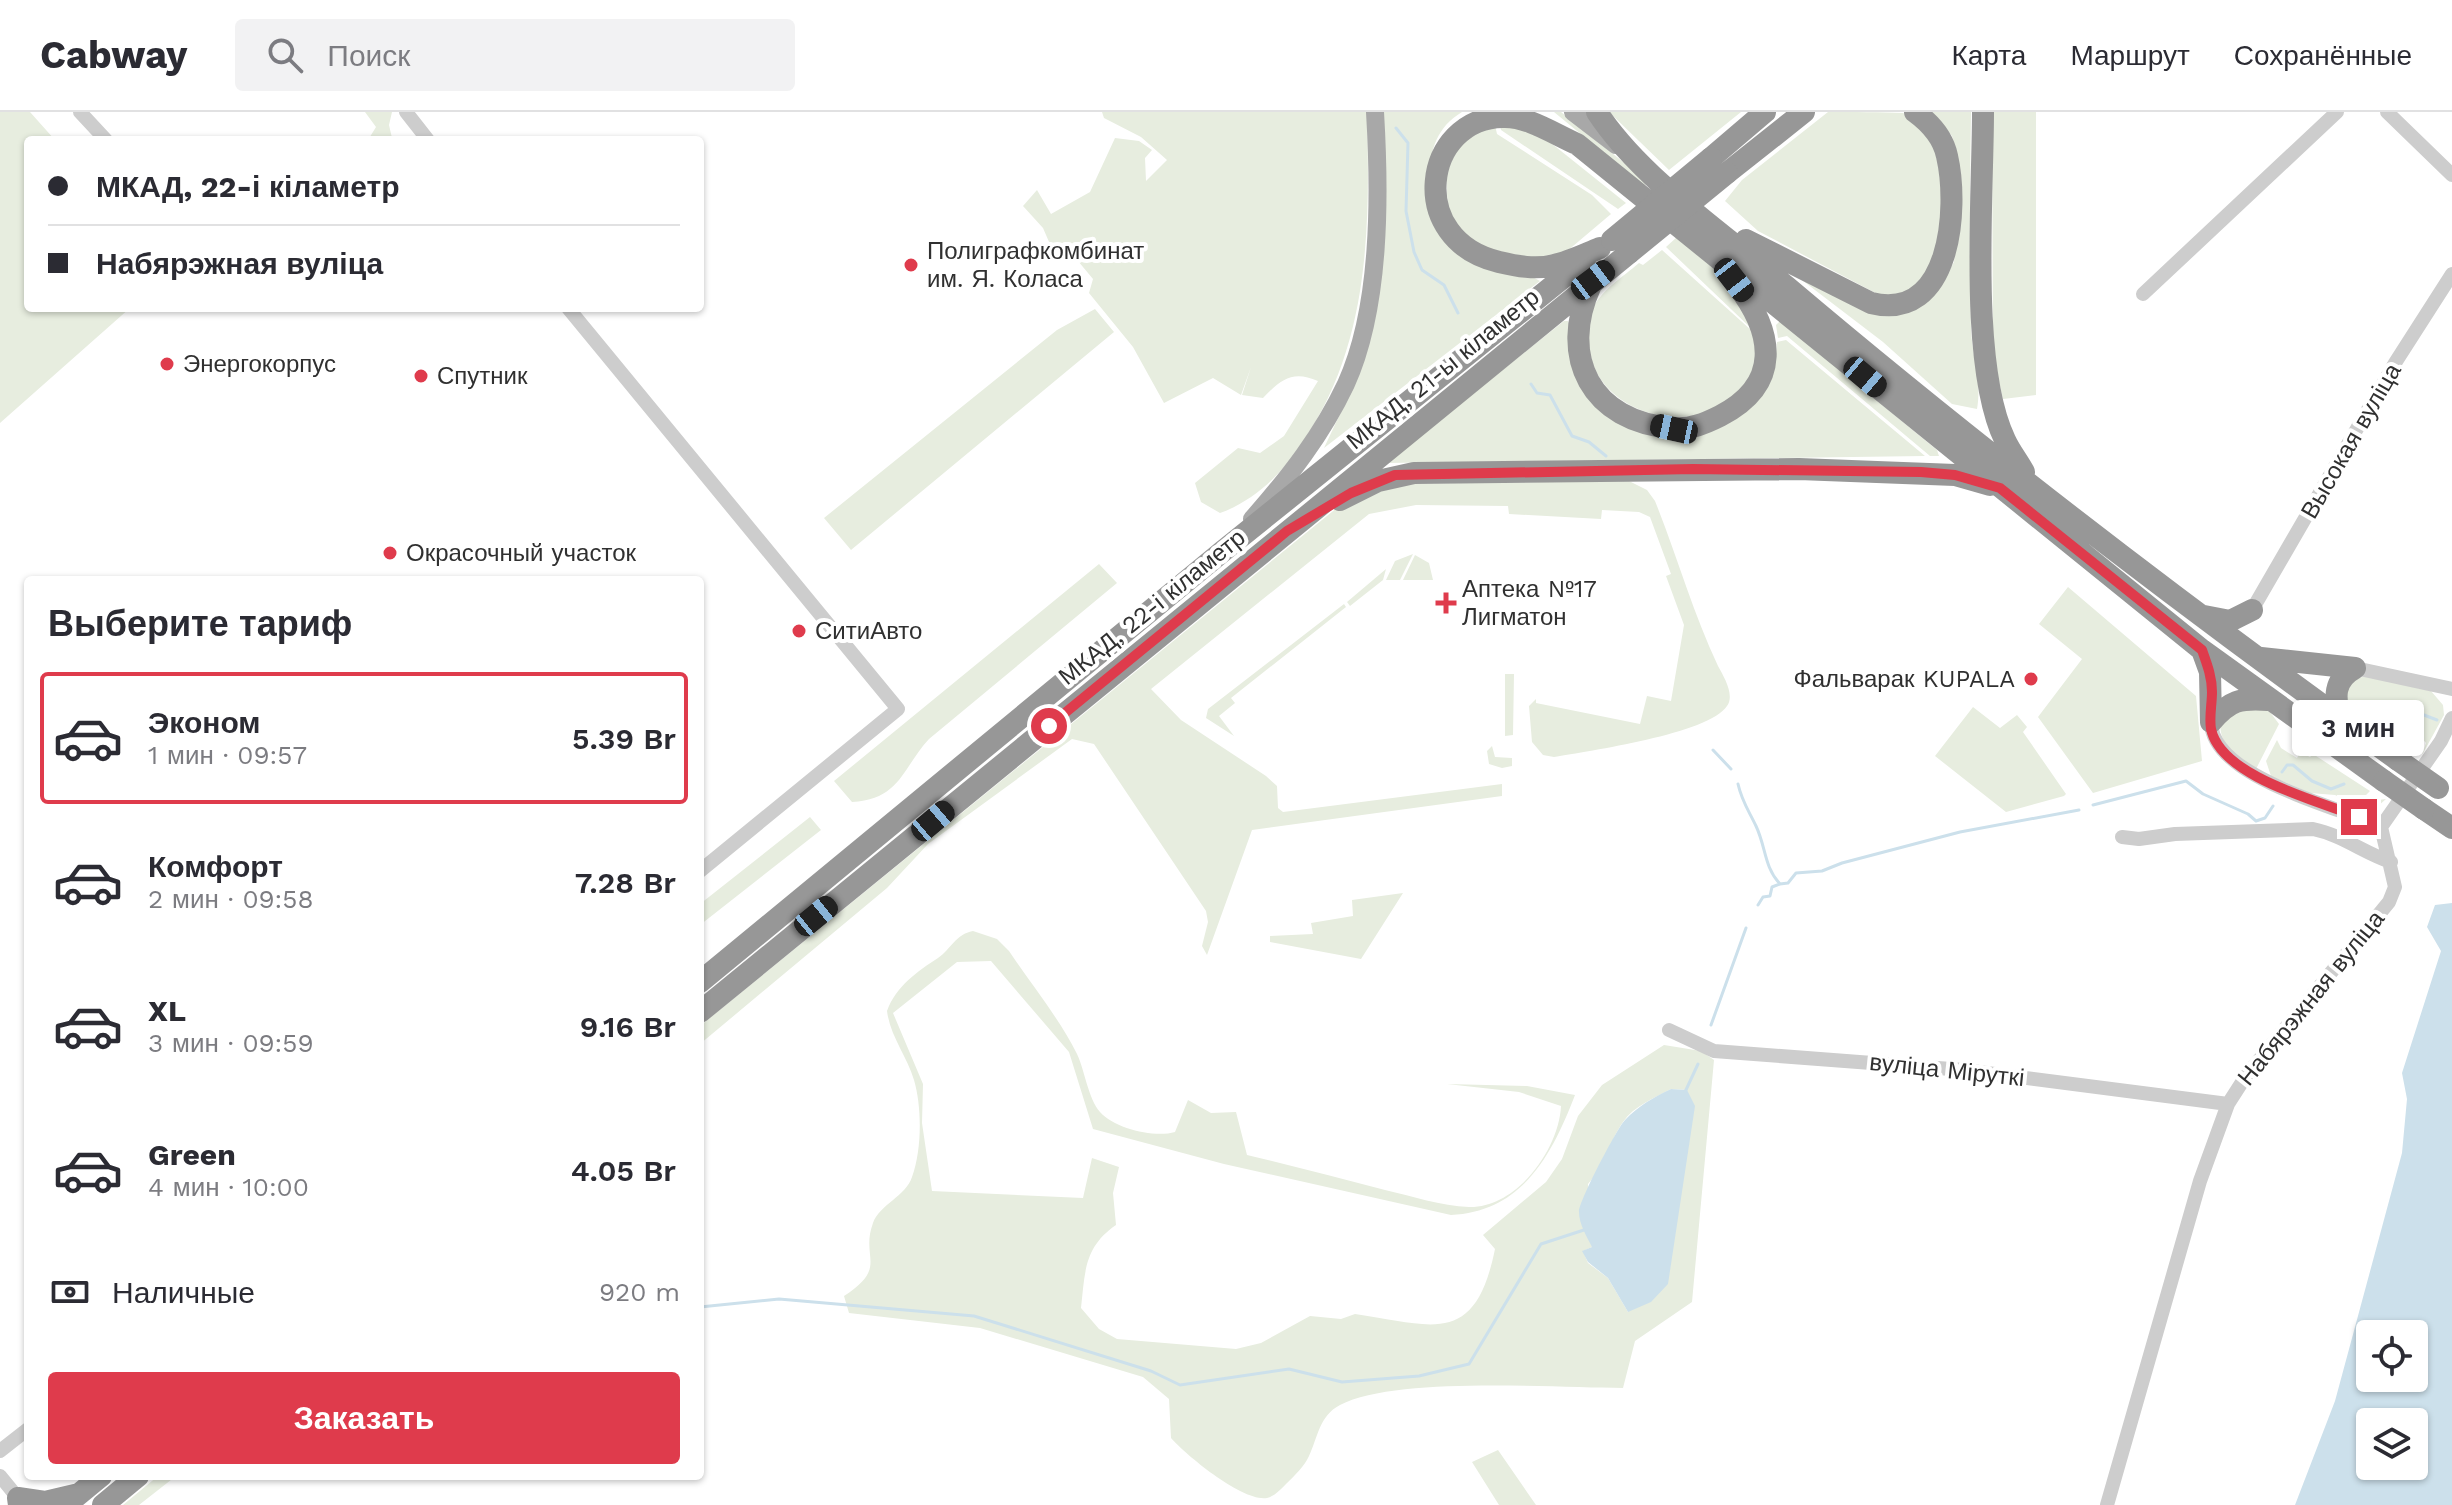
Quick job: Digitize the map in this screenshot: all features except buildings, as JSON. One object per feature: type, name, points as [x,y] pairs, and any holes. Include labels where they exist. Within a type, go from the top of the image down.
[{"type":"highway","points":[[1597,112],[1637,162],[2033,486],[2257,657],[2445,792]]},
{"type":"highway","points":[[1736,136],[1751,112]]},
{"type":"highway","name":"МКАД, 21-ы кіламетр","points":[[1719,165],[1736,136],[1765,112]]},
{"type":"highway","points":[[1703,216],[1856,297],[1883,306],[1912,299],[1924,291],[1942,266],[1950,219],[1947,155],[1938,134],[1915,112]]},
{"type":"highway","points":[[1983,112],[1982,319],[1988,375],[2004,439],[2033,486]]},
{"type":"highway","name":"МКАД, 21-ы кіламетр","points":[[1287,500],[1719,165],[1802,114]]},
{"type":"highway","points":[[1614,247],[1553,266],[1509,264],[1458,244],[1438,214],[1436,185],[1439,167],[1453,140],[1470,125],[1508,117],[1577,144],[2202,650],[2452,828]]},
{"type":"highway","name":"МКАД, 21-ы кіламетр","points":[[1295,524],[1593,280],[1614,247]]},
{"type":"highway","points":[[1593,280],[1576,328],[1577,351],[1590,385],[1618,410],[1636,419],[1674,429],[1690,427],[1729,411],[1746,398],[1764,370],[1768,352],[1762,323],[1753,305],[1715,255]]},
{"type":"highway","points":[[1295,524],[1351,493],[1395,475],[1414,473],[1830,470],[1955,475],[2000,488]]},
{"type":"highway","name":"МКАД, 22-і кіламетр","points":[[704,979],[1287,500]]},
{"type":"highway","name":"МКАД, 22-і кіламетр","points":[[704,1009],[1295,524]]},
{"type":"highway","points":[[2202,615],[2230,621],[2252,610]]},
{"type":"highway","points":[[2252,610],[2249,623],[2257,657]]},
{"type":"highway","points":[[2202,650],[2210,672],[2211,722]]},
{"type":"highway","points":[[2257,657],[2355,668]]},
{"type":"highway","points":[[2341,719],[2336,692],[2340,679],[2355,668]]},
{"type":"highway","points":[[2211,722],[2226,705],[2238,698],[2269,700]]},
{"type":"highway","points":[[18,1502],[72,1500],[96,1480]]},
{"type":"highway","points":[[104,1504],[133,1480]]},
{"type":"main road","points":[[1223,551],[1303,458],[1347,381],[1361,340],[1375,258],[1375,112]]},
{"type":"main road","points":[[1539,112],[1577,144]]},
{"type":"main road","points":[[1573,112],[1637,162]]},
{"type":"street","points":[[80,112],[102,136]]},
{"type":"street","points":[[406,112],[425,136]]},
{"type":"street","points":[[2143,294],[2337,112]]},
{"type":"street","points":[[2387,112],[2452,175]]},
{"type":"street","name":"Высокая вуліца","points":[[2252,610],[2395,363],[2452,274]]},
{"type":"street","points":[[571,312],[898,709],[704,868]]},
{"type":"street","points":[[2355,668],[2452,689]]},
{"type":"street","points":[[2211,722],[2218,746],[2241,768],[2381,827],[2441,741],[2452,718]]},
{"type":"street","name":"Набярэжная вуліца","points":[[2107,1505],[2200,1181],[2228,1104],[2255,1064],[2389,902],[2395,887],[2381,827]]},
{"type":"street","points":[[2122,837],[2139,839],[2175,834],[2313,829],[2329,832],[2371,855],[2391,862]]},
{"type":"street","name":"вуліца Міруткі","points":[[1669,1030],[1714,1051],[1964,1070],[2228,1104]]},
{"type":"street","points":[[0,1451],[24,1432]]},
{"type":"street","points":[[0,1476],[18,1502]]},
{"type":"shaded area","points":[[0,112],[30,112],[51,136],[24,136],[24,312],[125,312],[0,423]]},
{"type":"shaded area","points":[[365,112],[392,112],[389,125],[392,136],[370,136],[376,127]]},
{"type":"shaded area","points":[[1102,112],[1367,112],[1366,242],[1353,325],[1341,366],[1324,405],[1286,465],[1256,494],[1220,513],[1201,502],[1195,483],[1238,448],[1260,453],[1284,436],[1318,381],[1301,376],[1288,378],[1263,398],[1242,395],[1251,367],[1241,395],[1213,378],[1164,403],[1133,347],[1089,293],[1093,279],[1078,261],[1056,258],[1043,228],[1023,206],[1037,190],[1051,214],[1090,192],[1115,138],[1139,141],[1152,150],[1145,158],[1146,181],[1167,160],[1141,137],[1104,118]]},
{"type":"shaded area","points":[[1382,112],[1462,112],[1449,122],[1433,148],[1430,178],[1436,225],[1540,281],[1324,448],[1356,380]]},
{"type":"shaded area","points":[[1554,112],[1561,112],[1648,182],[1644,186]]},
{"type":"shaded area","points":[[1609,112],[1741,112],[1669,170]]},
{"type":"shaded area","points":[[1828,112],[1903,113],[1919,124],[1930,141],[1942,187],[1940,237],[1927,276],[1909,292],[1885,298],[1758,231],[1725,201],[1742,180]]},
{"type":"shaded area","points":[[1932,112],[1971,112],[1970,302],[1977,409],[1952,404],[1883,342],[1777,261],[1865,305],[1941,284],[1954,262],[1960,169],[1952,136]]},
{"type":"shaded area","points":[[1992,112],[2036,112],[2036,395],[2003,399],[1993,357]]},
{"type":"shaded area","points":[[1510,124],[1546,139],[1626,203],[1618,209],[1501,130],[1500,125]]},
{"type":"shaded area","points":[[1495,125],[1497,134],[1592,195],[1611,214],[1566,252],[1529,259],[1472,244],[1448,214],[1446,172],[1462,141]]},
{"type":"shaded area","points":[[1677,237],[1732,281],[1755,332],[1666,247]]},
{"type":"shaded area","points":[[1662,250],[1761,339],[1749,380],[1730,401],[1705,413],[1678,417],[1651,413],[1626,403],[1606,385],[1592,362],[1589,325],[1596,303],[1639,263],[1643,265]]},
{"type":"shaded area","points":[[1095,309],[1114,332],[851,550],[824,518],[1057,330]]},
{"type":"shaded area","points":[[1564,321],[1568,321],[1590,395],[1704,431],[1776,352],[1777,342],[1786,340],[1925,456],[1385,463]]},
{"type":"shaded area","points":[[1780,321],[1937,450],[1939,456],[1930,456],[1787,336],[1778,338],[1776,325]]},
{"type":"shaded area","points":[[1629,481],[1647,490],[1655,501],[1701,626],[1728,686],[1730,697],[1727,706],[1716,716],[1697,725],[1619,746],[1554,757],[1543,755],[1532,742],[1529,706],[1536,699],[1536,703],[1640,724],[1647,696],[1671,701],[1684,625],[1666,576],[1671,574],[1650,517],[1639,512],[1602,510],[1601,519],[1509,514],[1508,506],[1416,505],[1369,514],[1151,689],[1181,720],[1277,786],[1278,808],[1283,812],[1502,784],[1502,796],[1252,830],[1207,955],[1202,946],[1208,922],[1206,911],[1094,744],[1072,739],[928,844],[887,888],[704,1041],[704,1023],[1338,507],[1379,484]]},
{"type":"shaded area","points":[[1413,554],[1400,580],[1386,580],[1395,561]]},
{"type":"shaded area","points":[[1415,555],[1429,563],[1433,580],[1403,580]]},
{"type":"shaded area","points":[[1099,564],[1117,583],[929,739],[891,788],[868,800],[852,802],[834,781]]},
{"type":"shaded area","points":[[1386,569],[1383,580],[1350,606],[1347,602]]},
{"type":"shaded area","points":[[2068,587],[2196,696],[2202,761],[2093,793],[2038,717],[2082,659],[2039,624]]},
{"type":"shaded area","points":[[1344,604],[1346,607],[1231,698],[1235,703],[1219,716],[1234,736],[1206,718],[1208,709]]},
{"type":"shaded area","points":[[1505,674],[1514,674],[1513,735],[1505,736]]},
{"type":"shaded area","points":[[2364,676],[2431,691],[2443,705],[2444,715],[2422,755],[2426,743],[2415,730],[2404,744],[2347,704],[2346,684]]},
{"type":"shaded area","points":[[2252,702],[2270,712],[2279,724],[2256,769],[2229,748],[2220,726],[2221,717]]},
{"type":"shaded area","points":[[1973,707],[2000,728],[2017,715],[2027,727],[2023,732],[2066,794],[2006,812],[1935,756]]},
{"type":"shaded area","points":[[2277,740],[2281,748],[2297,758],[2300,752],[2310,757],[2313,754],[2370,791],[2364,797],[2370,801],[2386,799],[2377,807],[2364,808],[2335,795],[2310,793],[2271,776],[2266,761]]},
{"type":"shaded area","points":[[1492,746],[1495,757],[1512,758],[1512,766],[1502,768],[1489,764],[1487,751]]},
{"type":"shaded area","points":[[810,817],[821,830],[704,922],[704,901]]},
{"type":"shaded area","points":[[1403,893],[1361,959],[1270,942],[1270,936],[1313,934],[1311,923],[1353,916],[1352,900]]},
{"type":"shaded area","points":[[973,931],[997,939],[1009,951],[1070,1041],[1100,1112],[1115,1123],[1136,1131],[1157,1134],[1175,1132],[1188,1100],[1211,1113],[1236,1112],[1247,1155],[1448,1205],[1469,1207],[1487,1205],[1503,1198],[1532,1173],[1553,1140],[1561,1106],[1519,1092],[1447,1084],[1527,1086],[1575,1095],[1544,1159],[1531,1176],[1515,1192],[1497,1203],[1476,1211],[1451,1215],[1224,1164],[1093,1129],[1069,1052],[991,961],[957,962],[893,1013],[923,1084],[922,1123],[932,1191],[1083,1198],[1092,1158],[1119,1167],[1113,1193],[1116,1225],[1105,1233],[1092,1251],[1085,1272],[1081,1308],[1099,1329],[1117,1339],[1236,1349],[1261,1343],[1310,1316],[1341,1319],[1355,1314],[1428,1324],[1446,1323],[1462,1316],[1476,1302],[1495,1249],[1483,1235],[1546,1182],[1562,1159],[1578,1116],[1602,1085],[1664,1045],[1701,1051],[1714,1060],[1692,1302],[1635,1341],[1623,1388],[1436,1387],[1365,1396],[1340,1405],[1323,1421],[1302,1467],[1278,1492],[1267,1498],[1230,1486],[1179,1446],[1171,1438],[1169,1399],[1143,1377],[980,1328],[849,1313],[844,1296],[858,1286],[870,1269],[869,1245],[873,1223],[909,1184],[918,1154],[920,1128],[917,1091],[887,1011],[908,980]],"holes":[[[1671,1089],[1687,1090],[1628,1312],[1608,1278],[1588,1263],[1583,1251],[1592,1247],[1588,1184],[1599,1170],[1618,1130],[1633,1111]]]},
{"type":"shaded area","points":[[1498,1450],[1536,1505],[1499,1505],[1472,1462]]},
{"type":"shaded area","points":[[153,1480],[171,1480],[139,1505],[123,1505]]},
{"type":"water","points":[[2452,903],[2452,1505],[2295,1505],[2335,1401],[2356,1323],[2356,1392],[2428,1392],[2428,1320],[2357,1320],[2402,1153],[2407,1099],[2402,1073],[2441,951],[2427,927],[2435,905]]},
{"type":"water","points":[[1671,1089],[1687,1090],[1695,1106],[1668,1284],[1651,1302],[1628,1312],[1608,1278],[1588,1262],[1582,1251],[1592,1247],[1582,1226],[1580,1206],[1625,1120],[1646,1102]]},
{"type":"waterway","points":[[1396,128],[1408,143],[1406,211],[1414,252],[1422,270],[1444,285],[1458,313]]},
{"type":"waterway","points":[[1531,384],[1537,393],[1550,395],[1572,436],[1589,442],[1606,456]]},
{"type":"waterway","points":[[2391,728],[2393,710],[2398,705],[2437,720]]},
{"type":"waterway","points":[[1713,750],[1731,769]]},
{"type":"waterway","points":[[2282,772],[2287,765],[2293,765],[2312,781],[2331,789],[2344,784]]},
{"type":"waterway","points":[[2093,805],[2186,781],[2203,794],[2248,814],[2256,821],[2265,818],[2273,806]]},
{"type":"waterway","points":[[1738,784],[1768,864],[1780,884],[1788,883],[1796,873],[1822,871],[1960,832],[2079,810]]},
{"type":"waterway","points":[[1758,905],[1763,897],[1770,896],[1772,887],[1780,884]]},
{"type":"waterway","points":[[1711,1025],[1746,928]]},
{"type":"waterway","points":[[1685,1092],[1698,1064]]},
{"type":"waterway","points":[[704,1307],[779,1299],[974,1316],[1151,1371],[1180,1385],[1289,1369],[1342,1382],[1419,1376],[1469,1364],[1541,1244],[1587,1229]]},
{"type":"place","name":"Полиграфкомбинат им. Я. Коласа","points":[[911,265]]},
{"type":"place","name":"Энергокорпус","points":[[167,364]]},
{"type":"place","name":"Спутник","points":[[421,376]]},
{"type":"place","name":"Окрасочный участок","points":[[390,553]]},
{"type":"place","name":"Аптека №17 Лигматон","points":[[1446,603]]},
{"type":"place","name":"СитиАвто","points":[[799,631]]},
{"type":"place","name":"Фальварак KUPALA","points":[[2031,679]]},
{"type":"route","points":[[1049,726],[1287,531],[1351,493],[1395,475],[1693,469],[1921,472],[1955,475],[2000,488],[2202,650],[2210,672],[2211,729],[2225,754],[2255,776],[2359,817]]}]
